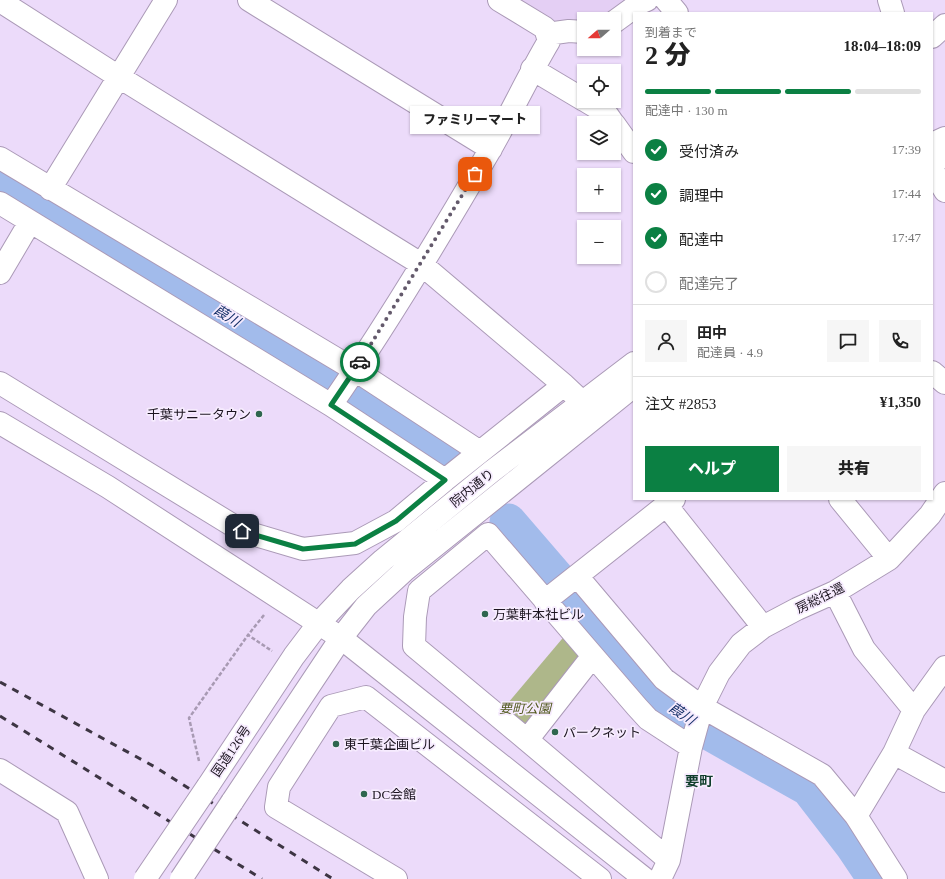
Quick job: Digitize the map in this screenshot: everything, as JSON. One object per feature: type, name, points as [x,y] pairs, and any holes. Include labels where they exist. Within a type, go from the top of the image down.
[{"type":"main road","points":[[50,189],[166,0]]},
{"type":"main road","points":[[249,0],[491,149]]},
{"type":"main road","points":[[333,401],[352,374],[421,264],[491,149],[532,69],[549,41],[545,28],[499,0]]},
{"type":"main road","points":[[621,17],[640,3],[647,0]]},
{"type":"main road","points":[[666,0],[676,12]]},
{"type":"main road","points":[[889,0],[893,12]]},
{"type":"main road","points":[[0,1],[119,77],[421,264],[582,402]]},
{"type":"main road","points":[[933,36],[945,25]]},
{"type":"main road","points":[[547,34],[569,30],[577,31]]},
{"type":"main road","points":[[532,69],[577,95]]},
{"type":"main road","points":[[598,108],[608,116]]},
{"type":"main road","points":[[621,134],[633,151]]},
{"type":"main road","points":[[933,144],[945,138]]},
{"type":"main road","points":[[933,162],[945,156]]},
{"type":"main road","points":[[0,158],[480,452]]},
{"type":"main road","points":[[933,171],[945,191]]},
{"type":"main road","points":[[0,203],[333,401],[445,480]]},
{"type":"main road","points":[[0,273],[30,222]]},
{"type":"main road","name":"院内通り","points":[[319,624],[351,589],[383,560],[491,472],[633,364]]},
{"type":"main road","points":[[933,373],[945,383]]},
{"type":"main road","points":[[0,382],[242,531],[303,549],[355,544],[396,521],[564,385]]},
{"type":"main road","name":"院内通り","points":[[341,638],[366,606],[405,570],[633,387]]},
{"type":"main road","points":[[0,423],[108,487],[341,638],[645,879]]},
{"type":"main road","name":"房総往還","points":[[693,741],[702,709],[719,673],[741,644],[763,627],[797,609],[835,592],[889,559],[938,520],[945,493]]},
{"type":"main road","points":[[841,500],[889,559]]},
{"type":"main road","points":[[545,601],[670,502],[763,627]]},
{"type":"main road","points":[[488,534],[592,657],[648,719],[693,741],[665,870],[527,740],[414,646],[415,617],[419,591],[488,534]]},
{"type":"main road","points":[[577,576],[664,679],[702,709],[822,775],[856,816],[896,879]]},
{"type":"main road","points":[[835,592],[864,649],[914,710]]},
{"type":"main road","name":"国道126号","points":[[145,879],[204,776],[319,624]]},
{"type":"main road","points":[[181,879],[341,638]]},
{"type":"main road","points":[[527,740],[592,657]]},
{"type":"main road","points":[[856,816],[894,753],[914,710],[945,667]]},
{"type":"main road","points":[[396,879],[276,807],[279,787],[331,706],[366,697],[600,879]]},
{"type":"main road","points":[[894,753],[945,781]]},
{"type":"main road","points":[[0,770],[67,812],[97,879]]},
{"type":"path","points":[[204,776],[189,718],[264,615]]},
{"type":"path","points":[[248,635],[273,652]]},
{"type":"shaded area","points":[[512,0],[636,0],[620,12],[577,12],[577,26],[551,23]]},
{"type":"green space","name":"要町公園","points":[[567,633],[583,652],[532,725],[521,726],[503,709]]},
{"type":"waterway","name":"葭川","points":[[0,174],[322,378],[454,459]]},
{"type":"waterway","name":"葭川","points":[[508,522],[583,609],[644,684],[673,708],[713,734],[809,788],[853,845],[876,879]]},
{"type":"railway","points":[[0,682],[155,767],[333,879]]},
{"type":"railway","points":[[0,716],[262,879]]},
{"type":"way so far","points":[[360,362],[475,174]]},
{"type":"place","name":"ファミリーマート","points":[[475,174]]},
{"type":"place","name":"千葉サニータウン","points":[[259,414]]},
{"type":"place","name":"万葉軒本社ビル","points":[[485,614]]},
{"type":"place","name":"パークネット","points":[[555,732]]},
{"type":"place","name":"東千葉企画ビル","points":[[336,744]]},
{"type":"place","name":"DC会館","points":[[364,794]]},
{"type":"district","name":"要町","points":[[699,781]]},
{"type":"route","points":[[242,531],[303,549],[355,544],[396,521],[445,480],[331,405],[360,362]]}]
